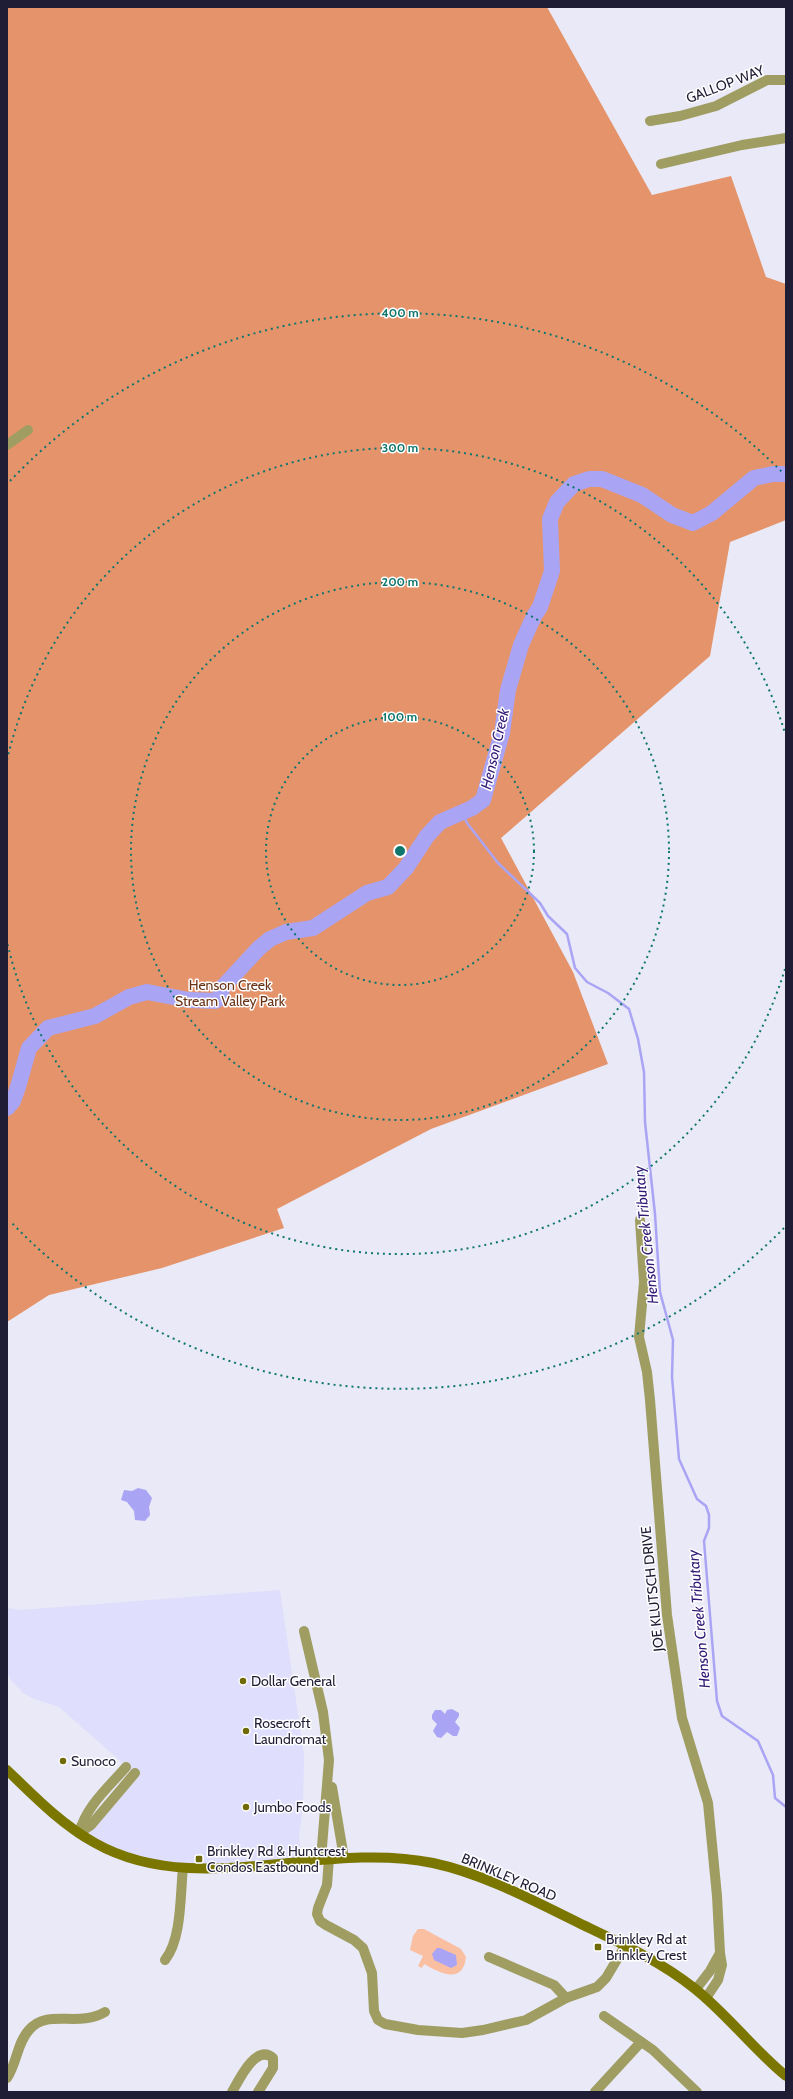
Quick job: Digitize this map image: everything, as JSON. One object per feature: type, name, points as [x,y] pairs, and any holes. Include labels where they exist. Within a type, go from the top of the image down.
[{"type":"main road","name":"BRINKLEY ROAD","points":[[7,1770],[58,1819],[93,1842],[126,1857],[166,1867],[222,1868],[325,1859],[391,1857],[448,1867],[506,1889],[625,1946],[674,1974],[706,1998],[786,2076]]},
{"type":"street","name":"GALLOP WAY","points":[[650,121],[680,116],[716,106],[768,80],[786,80]]},
{"type":"street","points":[[661,164],[742,145],[786,138]]},
{"type":"street","points":[[7,445],[28,430]]},
{"type":"street","name":"JOE KLUTSCH DRIVE","points":[[640,1220],[644,1282],[639,1336],[647,1372],[650,1400],[667,1614],[682,1718],[708,1803],[717,1896],[722,1970],[706,1998]]},
{"type":"street","points":[[304,1631],[323,1712],[330,1774],[344,1858]]},
{"type":"street","points":[[79,1833],[84,1817],[91,1807],[130,1770]]},
{"type":"street","points":[[330,1774],[325,1859],[327,1884],[317,1914],[320,1921],[354,1940],[363,1948],[372,1973],[374,2011],[382,2022],[401,2028],[462,2033],[483,2030],[526,2020],[566,1998],[597,1987],[606,1978],[625,1946]]},
{"type":"street","points":[[165,1960],[171,1951],[177,1930],[183,1868]]},
{"type":"street","points":[[696,1989],[710,1971],[720,1953]]},
{"type":"street","points":[[489,1957],[554,1985],[566,1998]]},
{"type":"street","points":[[7,2078],[13,2067],[24,2036],[36,2023],[47,2019],[88,2019],[105,2012]]},
{"type":"street","points":[[604,2016],[664,2060],[697,2092]]},
{"type":"street","points":[[595,2092],[641,2042]]},
{"type":"street","points":[[232,2092],[253,2060],[262,2054],[268,2054],[273,2058],[273,2068],[258,2092]]},
{"type":"shaded area","points":[[138,1488],[146,1490],[152,1498],[149,1507],[150,1515],[145,1521],[135,1520],[134,1511],[127,1502],[121,1500],[124,1490],[132,1491]]},
{"type":"shaded area","points":[[280,1590],[304,1755],[303,1806],[299,1837],[302,1861],[166,1867],[79,1833],[134,1773],[59,1707],[32,1698],[23,1693],[11,1680],[7,1673],[8,1608],[21,1610]]},
{"type":"shaded area","points":[[452,1709],[459,1713],[459,1716],[455,1722],[460,1728],[457,1736],[453,1736],[447,1732],[441,1738],[437,1737],[433,1731],[437,1724],[432,1719],[432,1715],[435,1710],[441,1710],[445,1714],[447,1710]]},
{"type":"shaded area","points":[[418,1929],[424,1929],[461,1949],[466,1957],[464,1966],[460,1971],[456,1974],[450,1974],[437,1971],[424,1964],[422,1968],[418,1966],[423,1956],[410,1950],[413,1936]]},
{"type":"shaded area","points":[[437,1948],[456,1955],[457,1965],[451,1968],[434,1960],[432,1954]]},
{"type":"green space","name":"Henson Creek Stream Valley Park","points":[[7,7],[547,7],[652,195],[731,176],[766,277],[786,284],[786,520],[730,542],[710,656],[501,838],[573,972],[608,1064],[431,1129],[277,1209],[284,1228],[162,1268],[49,1295],[7,1322]]},
{"type":"waterway","name":"Henson Creek","points":[[7,1108],[13,1101],[29,1048],[48,1028],[95,1016],[129,997],[147,992],[189,1000],[216,1001],[221,995],[222,988],[259,948],[270,939],[286,932],[313,928],[367,893],[388,887],[406,868],[427,836],[440,822],[472,808],[483,800],[502,733],[508,690],[521,645],[534,616],[540,607],[552,571],[550,519],[557,502],[574,484],[589,479],[602,479],[642,495],[672,515],[693,523],[712,513],[754,478],[773,474],[786,474]]},
{"type":"waterway","name":"Henson Creek Tributary","points":[[462,812],[467,823],[498,863],[540,903],[548,916],[567,934],[575,968],[587,982],[608,993],[629,1009],[638,1039],[644,1072],[645,1122],[655,1214],[660,1292],[673,1340],[672,1377],[679,1459],[697,1499],[706,1506],[709,1515],[709,1528],[704,1541],[717,1701],[722,1716],[758,1741],[773,1775],[775,1798],[786,1807]]},
{"type":"place","name":"Dollar General","points":[[243,1681]]},
{"type":"place","name":"Rosecroft Laundromat","points":[[246,1731]]},
{"type":"place","name":"Sunoco","points":[[63,1761]]},
{"type":"place","name":"Jumbo Foods","points":[[246,1807]]},
{"type":"place","name":"Brinkley Rd & Huntcrest Condos Eastbound","points":[[199,1859]]},
{"type":"place","name":"Brinkley Rd at Brinkley Crest","points":[[598,1947]]}]
